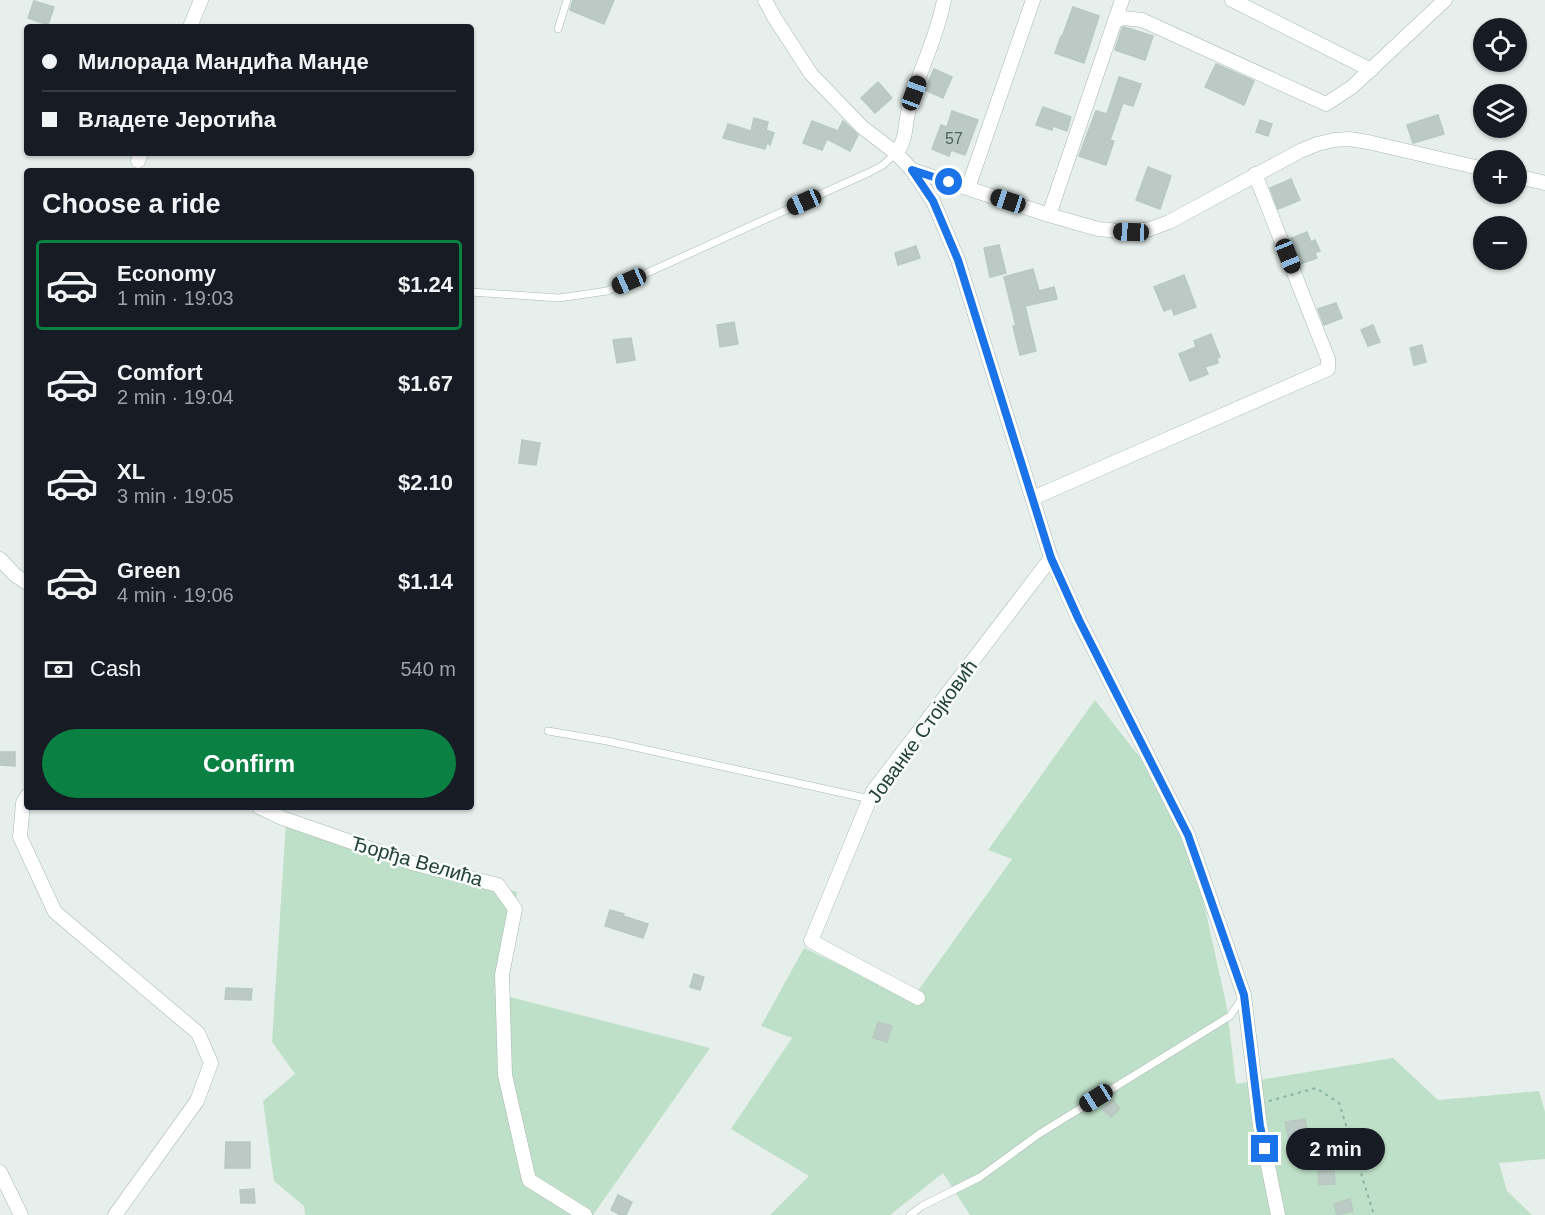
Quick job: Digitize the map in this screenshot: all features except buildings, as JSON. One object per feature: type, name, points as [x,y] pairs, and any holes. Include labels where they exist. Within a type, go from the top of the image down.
[{"type":"street","points":[[191,24],[201,0]]},
{"type":"street","points":[[765,0],[811,74],[862,127],[896,153],[912,170],[933,201],[958,260],[1051,558],[1079,620],[1188,835],[1244,995],[1260,1126],[1278,1215]]},
{"type":"street","points":[[896,153],[903,141],[911,103],[941,20],[944,0]]},
{"type":"street","points":[[968,188],[1033,0]]},
{"type":"street","points":[[1049,214],[1122,0]]},
{"type":"street","points":[[1232,0],[1371,70]]},
{"type":"street","points":[[1115,21],[1123,18],[1142,20],[1326,104],[1353,87],[1445,0]]},
{"type":"street","points":[[912,170],[1098,229],[1131,232],[1150,229],[1169,222],[1300,151],[1334,140],[1348,139],[1368,142],[1473,166]]},
{"type":"street","points":[[1033,498],[1328,369],[1328,359],[1255,174]]},
{"type":"street","points":[[1527,179],[1545,183]]},
{"type":"street","name":"Јованке Стојковић","points":[[918,998],[812,941],[873,791],[1051,558]]},
{"type":"street","points":[[0,560],[24,581]]},
{"type":"street","points":[[24,800],[20,837],[55,912],[198,1033],[211,1063],[197,1101],[114,1215]]},
{"type":"street","name":"Ђорђа Велића","points":[[265,810],[282,818],[412,863],[498,885],[516,909],[502,975],[505,1075],[529,1180],[585,1215]]},
{"type":"street","points":[[0,1172],[21,1215]]},
{"type":"lane","points":[[558,29],[567,0]]},
{"type":"lane","points":[[474,292],[559,298],[608,291],[870,172],[883,165],[896,153]]},
{"type":"lane","points":[[548,731],[870,799]]},
{"type":"lane","points":[[910,1215],[922,1206],[980,1177],[1039,1134],[1230,1016],[1244,995]]},
{"type":"path","points":[[1257,1104],[1316,1088],[1339,1103],[1374,1215]]},
{"type":"green space","points":[[1095,700],[1163,787],[1203,899],[1227,1008],[1236,1084],[1393,1058],[1438,1100],[1539,1091],[1545,1112],[1545,1159],[1499,1163],[1507,1191],[1532,1215],[970,1215],[943,1173],[890,1215],[770,1215],[809,1176],[731,1129],[792,1038],[761,1026],[804,948],[912,999],[1012,859],[988,850]]},
{"type":"green space","points":[[286,823],[420,868],[517,892],[511,935],[494,993],[710,1048],[593,1215],[305,1215],[304,1206],[274,1181],[263,1101],[295,1074],[272,1042]]},
{"type":"route","points":[[949,182],[912,170],[933,201],[958,260],[1051,558],[1079,620],[1188,835],[1244,995],[1260,1126],[1265,1149]]}]
